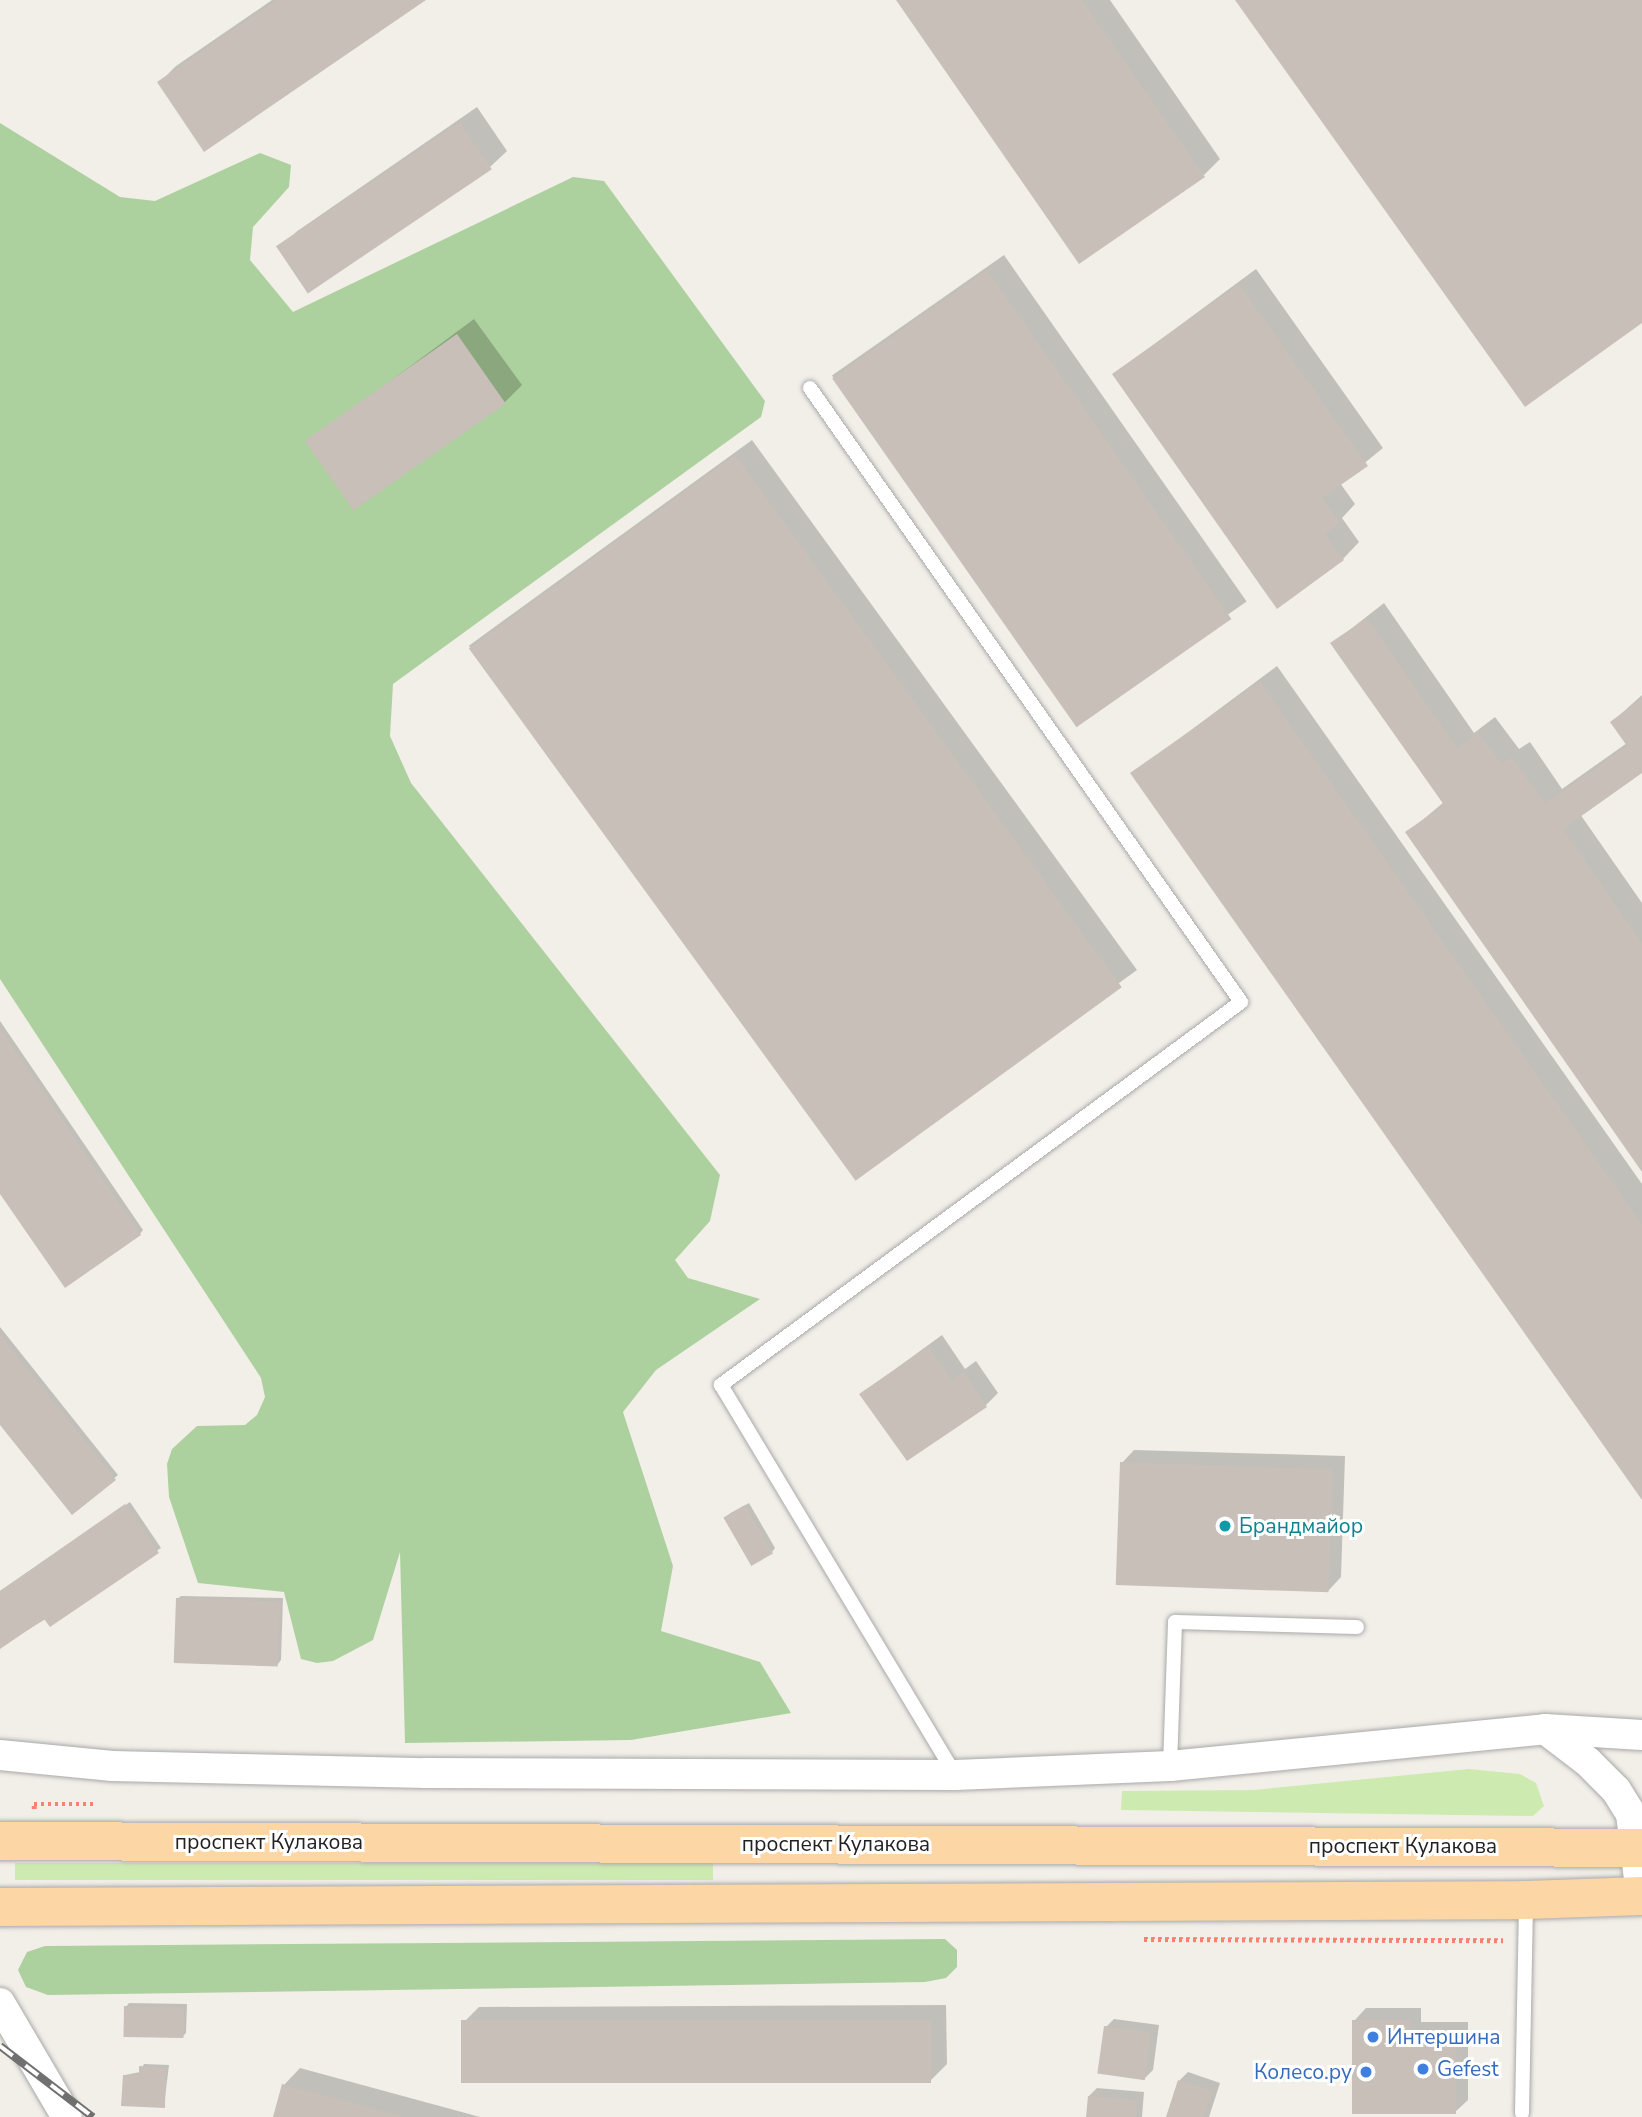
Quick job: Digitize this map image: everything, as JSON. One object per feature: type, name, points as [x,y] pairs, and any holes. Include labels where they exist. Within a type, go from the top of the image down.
[{"type":"main road","name":"проспект Кулакова","points":[[15,1841],[1640,1848]]},
{"type":"main road","points":[[18,1907],[1526,1900],[1641,1896]]},
{"type":"street","points":[[0,1755],[112,1766],[413,1773],[955,1774],[1170,1766],[1545,1730],[1642,1735]]},
{"type":"street","points":[[1545,1730],[1588,1762],[1616,1790],[1631,1814],[1640,1848],[1641,1896]]},
{"type":"street","points":[[0,2003],[67,2117]]},
{"type":"lane","points":[[810,388],[1241,1002],[721,1385],[955,1774]]},
{"type":"lane","points":[[1170,1766],[1175,1622],[1357,1627]]},
{"type":"lane","points":[[1522,2113],[1526,1900]]},
{"type":"green space","points":[[0,123],[120,197],[155,201],[260,153],[291,165],[289,187],[253,227],[250,260],[293,312],[573,177],[604,181],[765,401],[761,417],[393,684],[390,736],[411,783],[720,1175],[710,1221],[675,1260],[688,1278],[760,1299],[656,1370],[623,1412],[673,1566],[661,1631],[760,1662],[791,1713],[631,1740],[405,1743],[400,1552],[373,1640],[333,1661],[317,1663],[301,1659],[284,1592],[198,1583],[169,1497],[167,1464],[172,1449],[197,1426],[245,1425],[257,1415],[265,1397],[261,1378],[0,979]]},
{"type":"green space","points":[[1469,1769],[1520,1774],[1536,1783],[1544,1806],[1533,1816],[1121,1810],[1122,1791],[1253,1790]]},
{"type":"green space","points":[[15,1863],[713,1863],[713,1880],[15,1880]]},
{"type":"green space","points":[[945,1939],[957,1950],[957,1967],[946,1978],[925,1982],[48,1995],[26,1987],[18,1970],[27,1952],[45,1946]]},
{"type":"building","points":[[277,0],[426,0],[204,152],[157,82]]},
{"type":"building","points":[[896,0],[1082,0],[1205,177],[1079,264]]},
{"type":"building","points":[[1235,0],[1642,0],[1642,323],[1525,407]]},
{"type":"building","points":[[460,122],[492,169],[308,293],[276,246]]},
{"type":"building","points":[[987,270],[1231,619],[1077,727],[832,378]]},
{"type":"building","points":[[1239,284],[1368,466],[1322,498],[1340,522],[1325,534],[1344,560],[1277,609],[1112,374]]},
{"type":"building","points":[[457,334],[506,404],[353,510],[305,441]]},
{"type":"building","points":[[735,455],[1122,987],[856,1181],[469,648]]},
{"type":"building","points":[[1367,618],[1457,748],[1478,732],[1502,764],[1512,757],[1545,804],[1627,746],[1610,722],[1642,698],[1642,773],[1563,829],[1642,943],[1642,1172],[1405,832],[1444,805],[1330,643]]},
{"type":"building","points":[[1260,682],[1642,1224],[1642,1500],[1130,773]]},
{"type":"building","points":[[0,1029],[141,1235],[65,1288],[0,1194]]},
{"type":"building","points":[[0,1335],[116,1480],[72,1515],[0,1425]]},
{"type":"building","points":[[929,1346],[952,1380],[964,1372],[987,1407],[907,1461],[859,1394]]},
{"type":"building","name":"Брандмайор","points":[[1120,1462],[1333,1469],[1329,1592],[1116,1585]]},
{"type":"building","points":[[125,1504],[159,1553],[50,1627],[44,1619],[0,1649],[0,1591]]},
{"type":"building","points":[[745,1505],[773,1553],[751,1566],[723,1518]]},
{"type":"building","points":[[176,1598],[280,1602],[278,1667],[174,1663]]},
{"type":"building","points":[[124,2006],[184,2007],[183,2038],[123,2037]]},
{"type":"building","points":[[461,2020],[931,2020],[931,2083],[461,2083]]},
{"type":"building","points":[[1352,2020],[1410,2020],[1410,2033],[1456,2033],[1456,2114],[1352,2114]]},
{"type":"building","points":[[1104,2026],[1152,2033],[1145,2080],[1097,2074]]},
{"type":"building","points":[[139,2066],[166,2068],[165,2108],[121,2106],[123,2075],[139,2075]]},
{"type":"building","points":[[1178,2080],[1213,2091],[1204,2117],[1166,2117]]},
{"type":"building","points":[[282,2084],[401,2116],[401,2117],[273,2117]]},
{"type":"building","points":[[1088,2096],[1137,2100],[1136,2117],[1086,2117]]},
{"type":"railway","points":[[0,2046],[93,2117]]},
{"type":"place","name":"Брандмайор","points":[[1225,1526]]},
{"type":"place","name":"Интершина","points":[[1373,2037]]},
{"type":"place","name":"Gefest","points":[[1423,2069]]},
{"type":"place","name":"Колесо.ру","points":[[1366,2072]]}]
